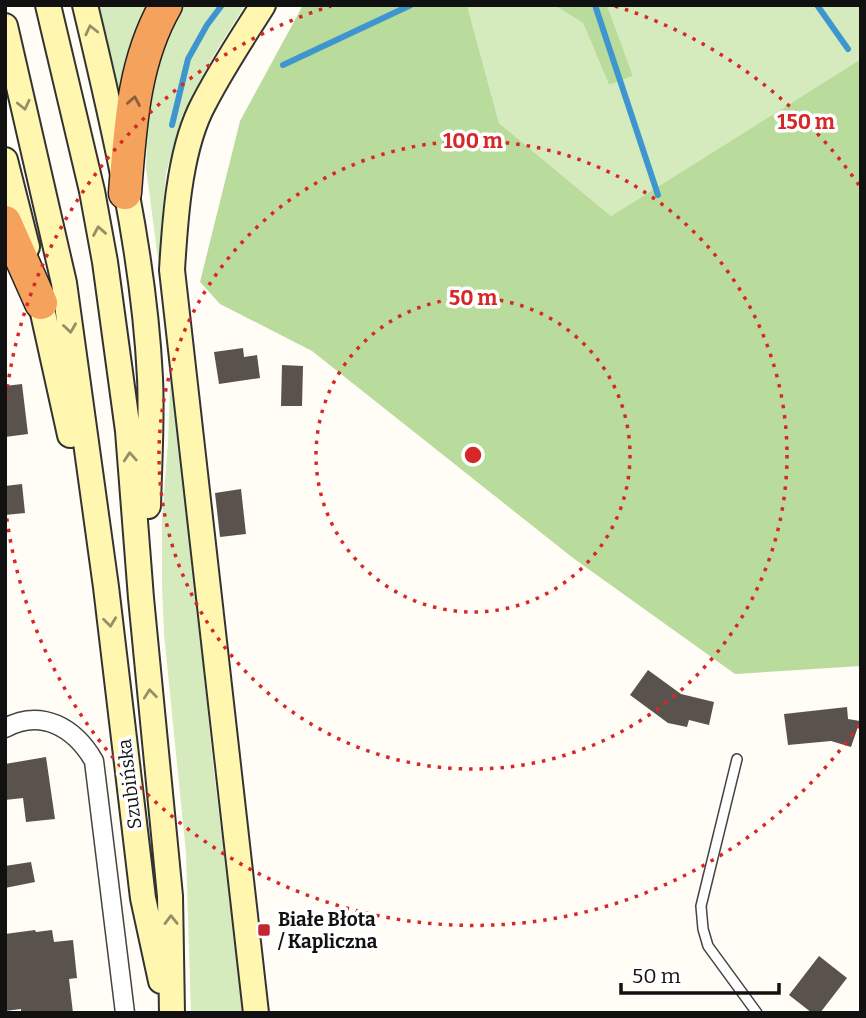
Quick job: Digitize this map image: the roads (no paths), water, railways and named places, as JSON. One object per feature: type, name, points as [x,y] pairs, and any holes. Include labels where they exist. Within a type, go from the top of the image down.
[{"type":"highway","points":[[125,193],[135,96],[144,56],[166,5]]},
{"type":"highway","points":[[5,222],[41,303]]},
{"type":"main road","points":[[48,5],[77,122],[105,262],[128,431],[141,598]]},
{"type":"main road","points":[[85,5],[125,193],[142,294],[150,381],[146,547],[141,598]]},
{"type":"main road","points":[[256,1013],[172,270],[174,221],[182,170],[199,114],[228,59],[263,5]]},
{"type":"main road","points":[[5,26],[64,282],[101,554]]},
{"type":"main road","points":[[5,160],[41,303],[80,481],[101,554]]},
{"type":"main road","name":"Szubińska","points":[[101,554],[143,898],[170,1013]]},
{"type":"main road","name":"Szubińska","points":[[141,598],[170,897],[170,1013]]},
{"type":"street","name":"Szubińska","points":[[7,723],[40,720],[56,724],[73,733],[94,761],[125,1013]]},
{"type":"lane","points":[[737,759],[701,906],[708,946],[757,1013]]},
{"type":"waterway","points":[[172,125],[188,59],[222,5]]},
{"type":"waterway","points":[[283,65],[411,5]]},
{"type":"waterway","points":[[595,5],[658,195]]},
{"type":"waterway","points":[[817,5],[848,49]]},
{"type":"place","name":"Białe Błota / Kapliczna","points":[[264,930]]}]
